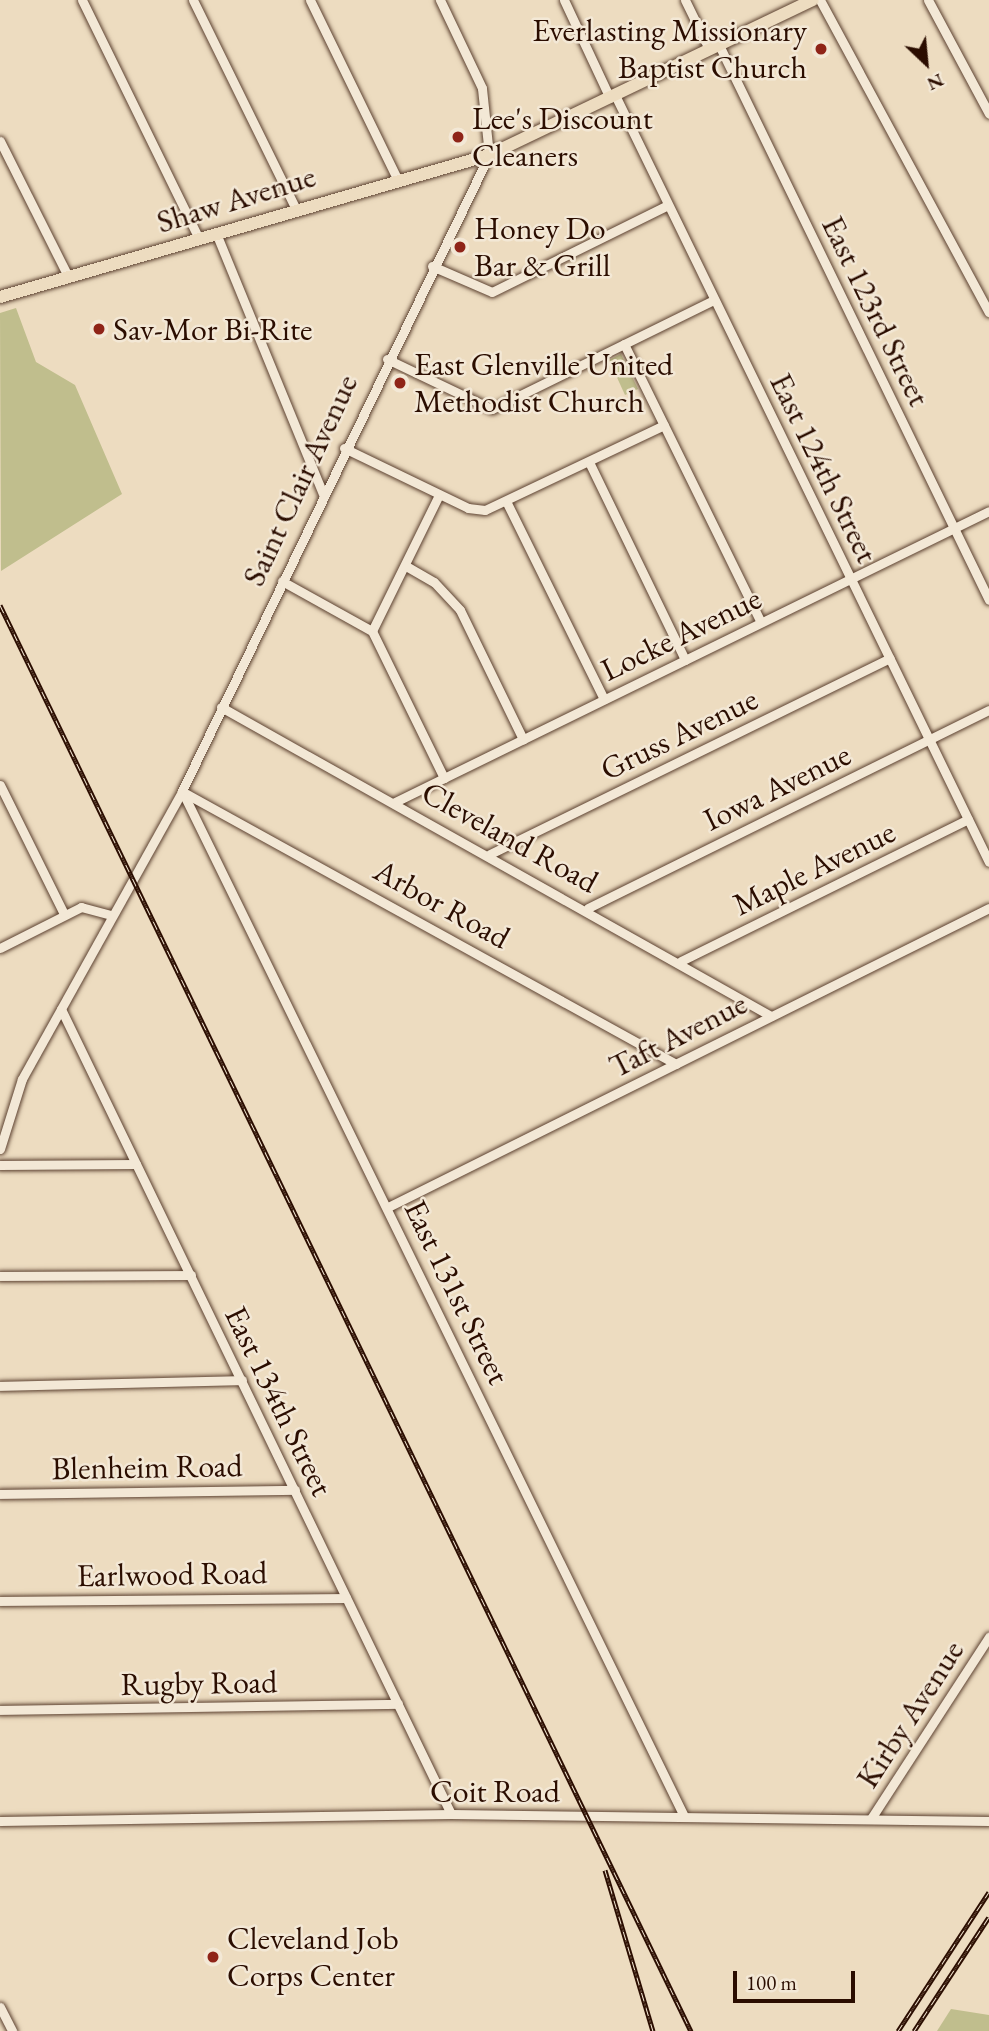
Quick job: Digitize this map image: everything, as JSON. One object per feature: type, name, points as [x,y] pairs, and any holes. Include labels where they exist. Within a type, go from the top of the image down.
[{"type":"main road","points":[[489,155],[813,0]]},
{"type":"main road","name":"Shaw Avenue","points":[[0,297],[397,178],[489,155]]},
{"type":"street","points":[[82,0],[200,239]]},
{"type":"street","points":[[193,0],[296,209]]},
{"type":"street","points":[[310,0],[397,178]]},
{"type":"street","points":[[440,0],[482,88],[489,155]]},
{"type":"street","name":"East 124th Street","points":[[564,0],[668,205],[989,862]]},
{"type":"street","name":"East 123rd Street","points":[[685,0],[714,47],[989,600]]},
{"type":"street","points":[[820,0],[989,312]]},
{"type":"street","points":[[928,0],[989,114]]},
{"type":"street","points":[[0,141],[68,276]]},
{"type":"street","name":"Saint Clair Avenue","points":[[0,1149],[22,1079],[182,791],[387,359],[489,155]]},
{"type":"street","points":[[432,266],[492,292],[668,205]]},
{"type":"street","points":[[216,233],[324,496]]},
{"type":"street","points":[[387,359],[492,409],[714,300]]},
{"type":"street","points":[[624,344],[761,622]]},
{"type":"street","points":[[344,449],[468,508],[507,502],[664,425]]},
{"type":"street","points":[[589,462],[685,660]]},
{"type":"street","points":[[372,631],[439,495]]},
{"type":"street","points":[[507,502],[604,699]]},
{"type":"street","name":"Locke Avenue","points":[[395,802],[989,511]]},
{"type":"street","points":[[406,566],[434,582],[460,610],[523,739]]},
{"type":"street","points":[[282,581],[372,631],[444,778]]},
{"type":"street","name":"Gruss Avenue","points":[[490,854],[890,658]]},
{"type":"street","name":"Cleveland Road","points":[[221,707],[587,908],[771,1016]]},
{"type":"street","name":"Iowa Avenue","points":[[587,908],[989,710]]},
{"type":"street","points":[[0,785],[64,914]]},
{"type":"street","name":"Arbor Road","points":[[182,791],[676,1063]]},
{"type":"street","name":"East 131st Street","points":[[182,791],[684,1816]]},
{"type":"street","name":"Maple Avenue","points":[[681,961],[968,819]]},
{"type":"street","points":[[0,948],[64,914],[91,908],[111,915]]},
{"type":"street","name":"Taft Avenue","points":[[388,1207],[989,908]]},
{"type":"street","name":"East 134th Street","points":[[61,1009],[451,1814]]},
{"type":"street","points":[[0,1165],[136,1164]]},
{"type":"street","points":[[0,1276],[191,1275]]},
{"type":"street","points":[[0,1386],[242,1380]]},
{"type":"street","name":"Blenheim Road","points":[[0,1494],[295,1490]]},
{"type":"street","name":"Earlwood Road","points":[[0,1601],[346,1598]]},
{"type":"street","name":"Kirby Avenue","points":[[872,1817],[989,1637]]},
{"type":"street","name":"Rugby Road","points":[[0,1710],[398,1704]]},
{"type":"street","name":"Coit Road","points":[[0,1821],[451,1814],[872,1817],[989,1821]]},
{"type":"street","points":[[0,2007],[12,2031]]},
{"type":"shaded area","points":[[16,308],[36,362],[75,385],[122,494],[1,571],[0,313]]},
{"type":"shaded area","points":[[621,354],[638,389],[625,395],[609,360]]},
{"type":"shaded area","points":[[951,2009],[989,2015],[989,2031],[937,2031]]},
{"type":"railway","points":[[0,605],[691,2031]]},
{"type":"railway","points":[[605,1870],[653,2031]]},
{"type":"railway","points":[[898,2031],[989,1892]]},
{"type":"railway","points":[[914,2031],[989,1917]]},
{"type":"place","name":"Everlasting Missionary Baptist Church","points":[[821,49]]},
{"type":"place","name":"Lee's Discount Cleaners","points":[[458,137]]},
{"type":"place","name":"Honey Do Bar & Grill","points":[[460,247]]},
{"type":"place","name":"Sav-Mor Bi-Rite","points":[[99,329]]},
{"type":"place","name":"East Glenville United Methodist Church","points":[[400,383]]},
{"type":"place","name":"Cleveland Job Corps Center","points":[[213,1957]]}]
